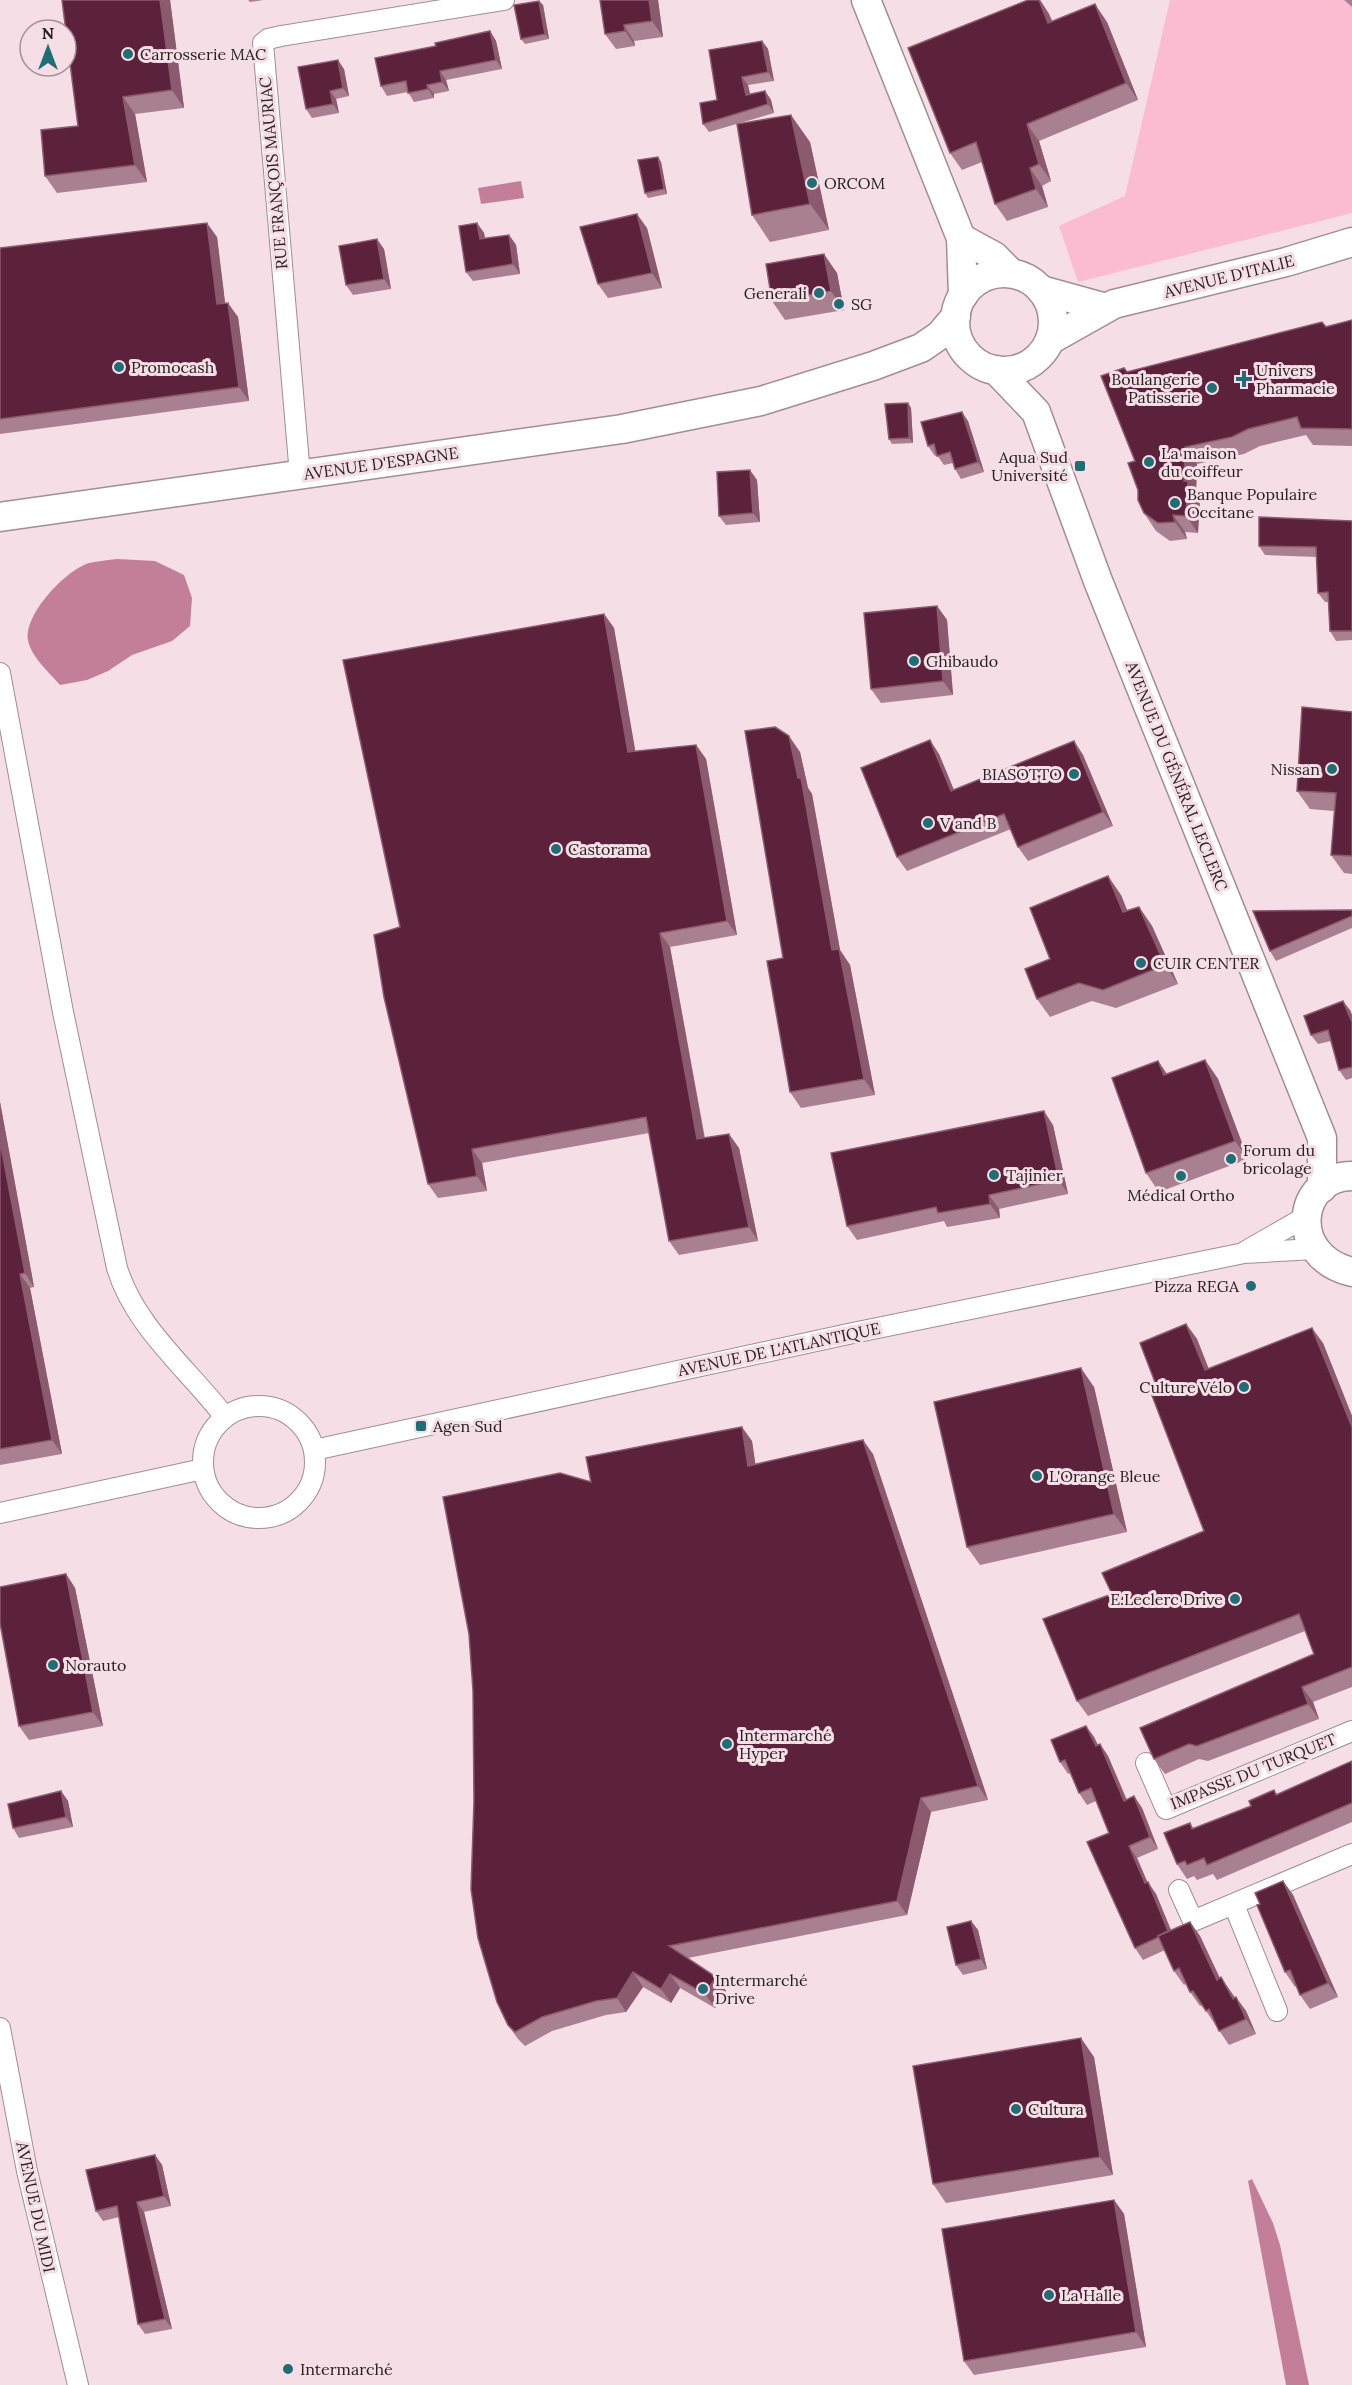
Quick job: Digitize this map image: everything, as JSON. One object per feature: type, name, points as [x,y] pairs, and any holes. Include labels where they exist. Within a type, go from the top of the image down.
[{"type":"street","name":"RUE FRANÇOIS MAURIAC","points":[[300,475],[263,43],[280,36],[431,6],[504,0]]},
{"type":"street","points":[[866,0],[961,238],[956,330],[961,344],[969,355],[988,367]]},
{"type":"street","points":[[873,366],[925,357],[952,358],[988,367],[1016,369],[1042,350],[1053,319],[1052,308],[1041,290],[1032,282],[1011,273],[993,256],[961,238]]},
{"type":"street","name":"AVENUE D'ITALIE","points":[[1042,350],[1106,308],[1352,242]]},
{"type":"street","points":[[873,366],[921,348],[940,335],[970,287],[989,275],[1011,273]]},
{"type":"street","points":[[1041,290],[1106,308]]},
{"type":"street","name":"AVENUE DU GÉNÉRAL LECLERC","points":[[1042,350],[1036,412],[1098,581],[1322,1138],[1322,1188]]},
{"type":"street","name":"AVENUE D'ESPAGNE","points":[[0,517],[622,429],[760,401],[873,366]]},
{"type":"street","name":"AVENUE DU GÉNÉRAL LECLERC","points":[[988,367],[1036,412]]},
{"type":"street","points":[[0,673],[63,1012],[117,1268],[124,1290],[139,1317],[225,1417]]},
{"type":"street","name":"AVENUE DU GÉNÉRAL LECLERC","points":[[1322,1138],[1352,1167]]},
{"type":"street","points":[[1352,1176],[1332,1180],[1322,1188],[1311,1203],[1307,1216],[1308,1238],[1314,1249],[1327,1263],[1352,1272]]},
{"type":"street","name":"AVENUE DE L'ATLANTIQUE","points":[[1244,1252],[1307,1216]]},
{"type":"street","name":"AVENUE DE L'ATLANTIQUE","points":[[314,1450],[853,1333],[1244,1252],[1314,1249]]},
{"type":"street","points":[[260,1406],[278,1409],[295,1418],[307,1432],[314,1450],[315,1467],[311,1484],[302,1498],[289,1509],[274,1516],[256,1518],[240,1515],[226,1508],[207,1484],[203,1469],[207,1440],[225,1417],[241,1408],[260,1406]]},
{"type":"street","points":[[0,1512],[203,1469]]},
{"type":"street","name":"IMPASSE DU TURQUET","points":[[1146,1763],[1166,1809],[1352,1731]]},
{"type":"street","points":[[1179,1890],[1193,1921],[1352,1854]]},
{"type":"street","points":[[1234,1905],[1277,2011]]},
{"type":"street","name":"AVENUE DU MIDI","points":[[0,2028],[27,2171],[78,2385]]},
{"type":"shaded area","points":[[1170,0],[1352,0],[1352,213],[1078,282],[1059,226],[1125,196]]},
{"type":"shaded area","points":[[521,181],[524,198],[481,204],[478,188]]},
{"type":"shaded area","points":[[117,559],[155,561],[184,575],[192,598],[190,626],[172,641],[132,655],[108,671],[87,680],[60,685],[41,664],[30,646],[29,630],[33,618],[48,594],[69,574],[89,563]]},
{"type":"shaded area","points":[[1252,2179],[1273,2223],[1280,2245],[1309,2385],[1286,2385],[1248,2181]]},
{"type":"building","name":"Carrosserie MAC","points":[[62,0],[160,0],[172,90],[123,97],[135,165],[45,176],[41,130],[78,126],[72,78],[78,78],[78,18],[64,18]]},
{"type":"building","points":[[600,0],[649,0],[652,21],[624,25],[625,31],[605,34]]},
{"type":"building","points":[[1028,0],[1039,0],[1048,23],[1095,4],[1126,83],[1027,124],[1039,164],[1030,168],[1036,189],[995,204],[976,142],[950,153],[908,48]]},
{"type":"building","points":[[539,1],[545,34],[521,39],[514,5]]},
{"type":"building","points":[[490,31],[496,60],[440,71],[442,82],[427,85],[428,89],[408,93],[406,81],[381,86],[375,58],[436,46],[435,43]]},
{"type":"building","points":[[762,41],[768,72],[742,77],[746,95],[765,91],[768,104],[703,124],[700,103],[717,100],[709,50]]},
{"type":"building","points":[[338,60],[343,88],[330,91],[333,104],[306,109],[298,67]]},
{"type":"building","points":[[791,115],[810,204],[752,215],[737,124]]},
{"type":"building","points":[[658,157],[664,189],[645,193],[638,160]]},
{"type":"building","points":[[637,214],[652,273],[598,284],[580,227]]},
{"type":"building","name":"Promocash","points":[[207,223],[217,304],[228,303],[239,387],[0,419],[0,248]]},
{"type":"building","points":[[477,223],[480,239],[509,235],[513,264],[466,272],[459,226]]},
{"type":"building","points":[[377,239],[384,279],[346,285],[339,246]]},
{"type":"building","points":[[824,254],[831,291],[772,301],[766,264]]},
{"type":"building","points":[[1352,320],[1352,429],[1301,428],[1297,417],[1248,429],[1232,437],[1185,447],[1184,481],[1188,481],[1186,516],[1173,515],[1175,522],[1158,523],[1144,513],[1128,463],[1135,461],[1101,376],[1124,368],[1127,372],[1322,322],[1326,327]]},
{"type":"building","points":[[908,403],[909,438],[889,439],[885,404]]},
{"type":"building","points":[[962,412],[978,462],[955,469],[950,452],[937,456],[934,444],[928,446],[921,422]]},
{"type":"building","points":[[750,470],[753,513],[719,516],[717,472]]},
{"type":"building","points":[[1259,517],[1352,521],[1352,631],[1330,631],[1328,592],[1318,593],[1316,547],[1259,546]]},
{"type":"building","name":"Ghibaudo","points":[[937,606],[943,681],[871,689],[864,613]]},
{"type":"building","name":"Castorama","points":[[604,614],[628,752],[696,745],[727,921],[660,933],[697,1139],[729,1134],[749,1227],[669,1241],[646,1117],[472,1149],[477,1176],[428,1184],[384,997],[374,935],[400,927],[343,660]]},
{"type":"building","points":[[1302,707],[1352,712],[1352,856],[1331,855],[1336,793],[1297,791]]},
{"type":"building","points":[[775,727],[789,736],[798,778],[801,778],[832,950],[839,949],[864,1079],[790,1092],[767,961],[783,958],[745,731]]},
{"type":"building","points":[[930,740],[951,791],[1074,741],[1103,812],[1018,847],[1004,814],[897,857],[861,768]]},
{"type":"building","points":[[1108,876],[1123,912],[1139,907],[1165,965],[1103,990],[1079,983],[1037,999],[1025,969],[1050,959],[1030,908]]},
{"type":"building","points":[[1352,910],[1352,916],[1270,951],[1253,911]]},
{"type":"building","points":[[1343,1001],[1352,1022],[1352,1067],[1339,1070],[1328,1030],[1311,1035],[1304,1016]]},
{"type":"building","points":[[1205,1060],[1235,1141],[1146,1173],[1112,1078],[1158,1061],[1164,1075]]},
{"type":"building","points":[[1044,1111],[1059,1180],[989,1195],[990,1204],[938,1213],[936,1207],[847,1226],[831,1153]]},
{"type":"building","points":[[0,1141],[25,1273],[20,1274],[52,1440],[0,1449]]},
{"type":"building","points":[[1186,1324],[1205,1370],[1312,1328],[1352,1427],[1352,1667],[1302,1687],[1308,1704],[1197,1746],[1189,1744],[1154,1759],[1140,1728],[1314,1654],[1299,1614],[1077,1701],[1043,1619],[1112,1594],[1102,1573],[1204,1531],[1151,1393],[1158,1390],[1140,1343]]},
{"type":"building","name":"L'Orange Bleue","points":[[1081,1368],[1114,1514],[967,1547],[934,1402]]},
{"type":"building","name":"Intermarché Hyper","points":[[742,1427],[748,1466],[863,1440],[978,1786],[921,1798],[897,1901],[669,1946],[716,1977],[705,1994],[670,1974],[661,1989],[633,1972],[617,1998],[596,2001],[542,2017],[515,2032],[508,2025],[497,2002],[478,1938],[471,1889],[474,1801],[473,1691],[469,1634],[443,1497],[560,1473],[591,1482],[586,1457]]},
{"type":"building","name":"Norauto","points":[[66,1574],[93,1712],[19,1726],[0,1623],[0,1587]]},
{"type":"building","points":[[1086,1726],[1096,1746],[1100,1744],[1124,1801],[1134,1796],[1150,1837],[1129,1846],[1145,1883],[1148,1882],[1168,1931],[1135,1948],[1087,1842],[1109,1833],[1091,1788],[1079,1793],[1065,1760],[1060,1762],[1051,1740]]},
{"type":"building","points":[[1352,1761],[1352,1803],[1207,1865],[1204,1858],[1187,1865],[1185,1861],[1177,1864],[1164,1833],[1190,1823],[1192,1829],[1251,1806],[1249,1801],[1274,1790],[1276,1795]]},
{"type":"building","points":[[61,1791],[66,1817],[13,1828],[8,1804]]},
{"type":"building","points":[[1283,1881],[1328,1983],[1300,1995],[1290,1970],[1285,1972],[1257,1905],[1260,1904],[1255,1893]]},
{"type":"building","points":[[971,1921],[981,1959],[956,1965],[947,1927]]},
{"type":"building","points":[[1190,1922],[1217,1980],[1221,1977],[1233,1999],[1236,1997],[1246,2019],[1219,2031],[1209,2009],[1206,2011],[1193,1991],[1190,1992],[1179,1968],[1174,1971],[1158,1936]]},
{"type":"building","name":"Cultura","points":[[1081,2038],[1100,2157],[933,2184],[913,2066]]},
{"type":"building","points":[[155,2155],[164,2196],[137,2202],[165,2319],[138,2324],[117,2206],[96,2211],[86,2170]]},
{"type":"building","name":"La Halle","points":[[1114,2200],[1136,2332],[964,2361],[942,2229]]},
{"type":"place","name":"Carrosserie MAC","points":[[128,54]]},
{"type":"place","name":"ORCOM","points":[[812,183]]},
{"type":"place","name":"Generali","points":[[819,293]]},
{"type":"place","name":"SG","points":[[839,304]]},
{"type":"place","name":"Promocash","points":[[119,367]]},
{"type":"place","name":"Univers Pharmacie","points":[[1244,379]]},
{"type":"place","name":"Boulangerie Patisserie","points":[[1212,388]]},
{"type":"place","name":"La maison du coiffeur","points":[[1149,462]]},
{"type":"place","name":"Aqua Sud Université","points":[[1080,466]]},
{"type":"place","name":"Banque Populaire Occitane","points":[[1175,503]]},
{"type":"place","name":"Ghibaudo","points":[[914,661]]},
{"type":"place","name":"Nissan","points":[[1332,769]]},
{"type":"place","name":"BIASOTTO","points":[[1074,774]]},
{"type":"place","name":"V and B","points":[[928,823]]},
{"type":"place","name":"Castorama","points":[[556,849]]},
{"type":"place","name":"CUIR CENTER","points":[[1141,963]]},
{"type":"place","name":"Forum du bricolage","points":[[1231,1159]]},
{"type":"place","name":"Tajinier","points":[[994,1175]]},
{"type":"place","name":"Médical Ortho","points":[[1181,1176]]},
{"type":"place","name":"Pizza REGA","points":[[1251,1286]]},
{"type":"place","name":"Culture Vélo","points":[[1244,1387]]},
{"type":"place","name":"Agen Sud","points":[[421,1426]]},
{"type":"place","name":"L'Orange Bleue","points":[[1037,1476]]},
{"type":"place","name":"E.Leclerc Drive","points":[[1235,1599]]},
{"type":"place","name":"Norauto","points":[[53,1665]]},
{"type":"place","name":"Intermarché Hyper","points":[[727,1744]]},
{"type":"place","name":"Intermarché Drive","points":[[703,1989]]},
{"type":"place","name":"Cultura","points":[[1016,2109]]},
{"type":"place","name":"La Halle","points":[[1049,2295]]},
{"type":"place","name":"Intermarché","points":[[288,2369]]}]
